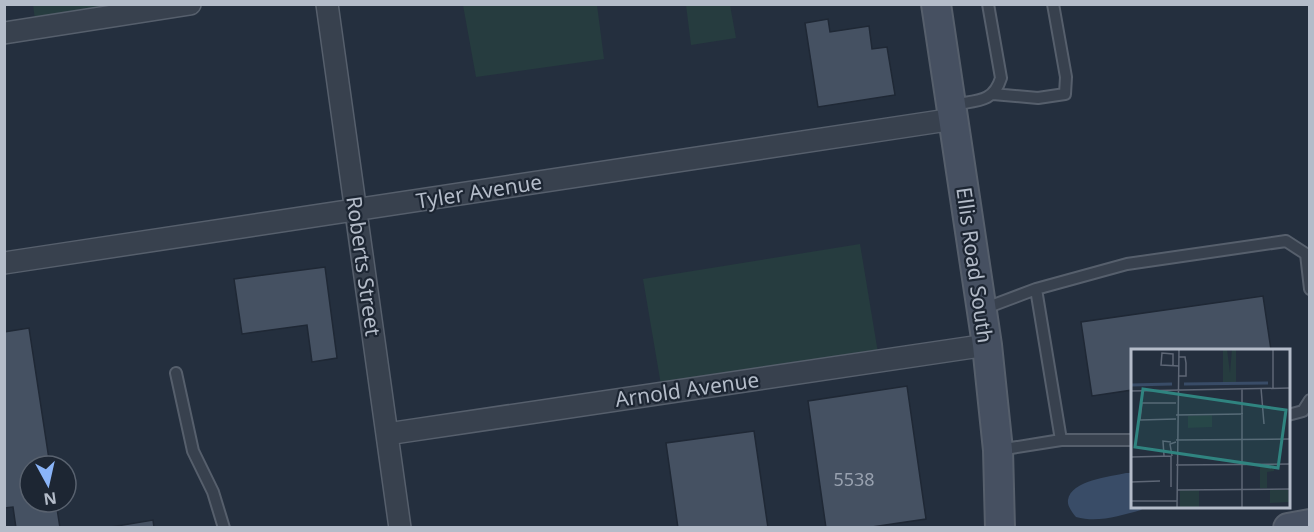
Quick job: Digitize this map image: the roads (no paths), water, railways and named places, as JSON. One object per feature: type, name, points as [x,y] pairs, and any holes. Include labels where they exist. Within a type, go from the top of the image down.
[{"type":"street","points":[[4,33],[190,4]]},
{"type":"street","name":"Roberts Street","points":[[327,4],[400,528]]},
{"type":"street","name":"Ellis Road South","points":[[936,4],[987,345],[998,450],[1000,528]]},
{"type":"street","name":"Tyler Avenue","points":[[4,263],[357,210],[953,112]]},
{"type":"street","name":"Arnold Avenue","points":[[387,434],[987,345]]},
{"type":"street","points":[[1288,528],[1310,524]]},
{"type":"lane","points":[[953,112],[987,98],[998,88],[1001,78],[988,4]]},
{"type":"lane","points":[[993,94],[1038,99],[1065,94],[1066,77],[1053,4]]},
{"type":"lane","points":[[982,309],[1036,288],[1127,264],[1286,241],[1306,254],[1310,289]]},
{"type":"lane","points":[[1036,288],[1061,440]]},
{"type":"lane","points":[[176,373],[193,452],[213,492],[224,528]]},
{"type":"lane","points":[[1290,414],[1303,411],[1310,400]]},
{"type":"lane","points":[[998,450],[1061,440],[1131,440]]},
{"type":"water","points":[[1131,473],[1131,508],[1143,508],[1100,519],[1076,517],[1068,502],[1071,493],[1092,480]]}]
